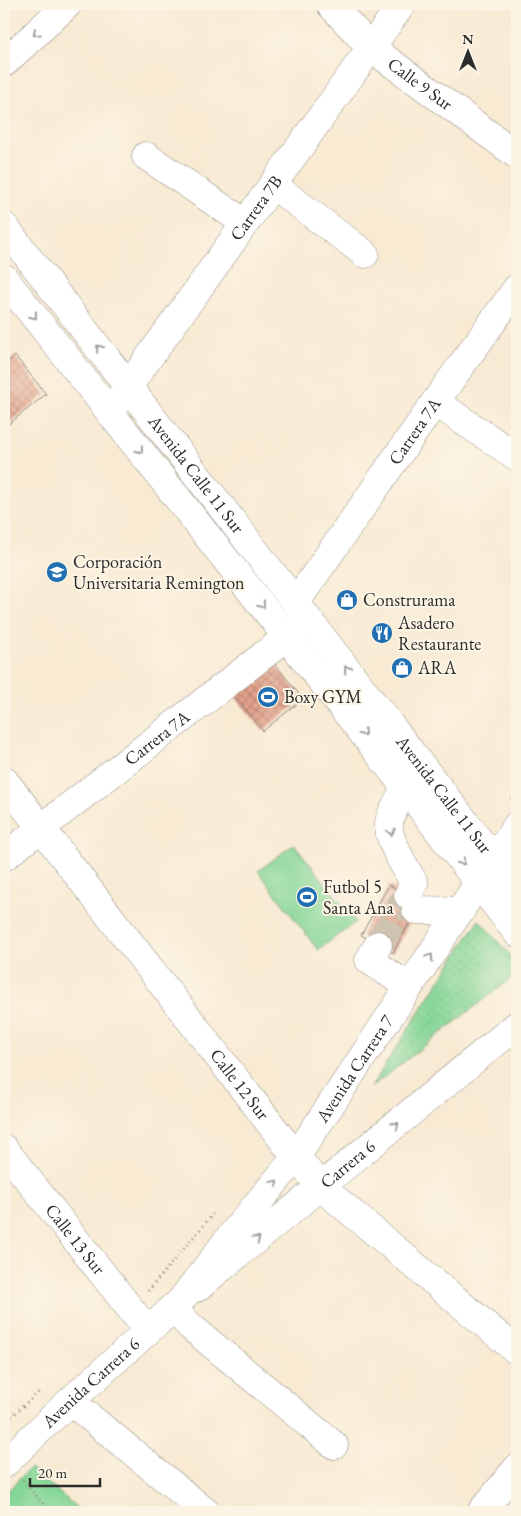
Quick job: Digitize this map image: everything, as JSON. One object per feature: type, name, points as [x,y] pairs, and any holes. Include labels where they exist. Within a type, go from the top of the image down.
[{"type":"street","points":[[4,63],[68,4]]},
{"type":"street","name":"Calle 9 Sur","points":[[330,4],[371,48],[517,155]]},
{"type":"street","name":"Carrera 7B","points":[[110,412],[402,4]]},
{"type":"street","points":[[146,156],[245,223]]},
{"type":"street","points":[[272,185],[365,254]]},
{"type":"street","name":"Avenida Calle 11 Sur","points":[[4,226],[517,889]]},
{"type":"street","name":"Avenida Calle 11 Sur","points":[[4,278],[287,636],[517,933]]},
{"type":"street","name":"Carrera 7A","points":[[4,857],[287,636],[435,402],[517,288]]},
{"type":"street","points":[[435,402],[517,457]]},
{"type":"street","name":"Calle 12 Sur","points":[[4,780],[321,1187],[517,1351]]},
{"type":"street","points":[[405,787],[389,823],[391,837],[414,883],[412,903],[461,910]]},
{"type":"street","name":"Avenida Carrera 7","points":[[175,1305],[296,1157],[517,825]]},
{"type":"street","points":[[378,945],[369,960],[409,987]]},
{"type":"street","name":"Carrera 6","points":[[175,1305],[517,1025]]},
{"type":"street","name":"Calle 13 Sur","points":[[4,1149],[139,1320]]},
{"type":"street","points":[[175,1305],[191,1327],[334,1445]]},
{"type":"street","name":"Avenida Carrera 6","points":[[9,1465],[70,1401],[139,1320],[175,1305]]},
{"type":"street","points":[[70,1401],[206,1512]]},
{"type":"street","points":[[480,1512],[517,1468]]},
{"type":"path","points":[[139,1320],[215,1211]]},
{"type":"path","points":[[4,1423],[39,1392]]},
{"type":"path","points":[[9,1465],[50,1512]]},
{"type":"green space","name":"Futbol 5 Santa Ana","points":[[294,844],[356,922],[318,950],[258,871]]},
{"type":"green space","points":[[479,920],[517,963],[517,974],[370,1088]]},
{"type":"green space","points":[[30,1468],[82,1512],[4,1512],[4,1495]]},
{"type":"building","points":[[15,356],[46,394],[4,428],[4,365]]},
{"type":"building","name":"Boxy GYM","points":[[273,662],[303,699],[263,731],[233,694]]},
{"type":"building","points":[[389,885],[421,902],[393,953],[361,935]]},
{"type":"tunnel","points":[[378,945],[401,905],[416,910]]},
{"type":"place","name":"Corporación Universitaria Remington","points":[[57,572]]},
{"type":"place","name":"Construrama","points":[[347,600]]},
{"type":"place","name":"Asadero Restaurante","points":[[382,633]]},
{"type":"place","name":"ARA","points":[[402,668]]},
{"type":"place","name":"Boxy GYM","points":[[268,697]]},
{"type":"place","name":"Futbol 5 Santa Ana","points":[[307,897]]}]
